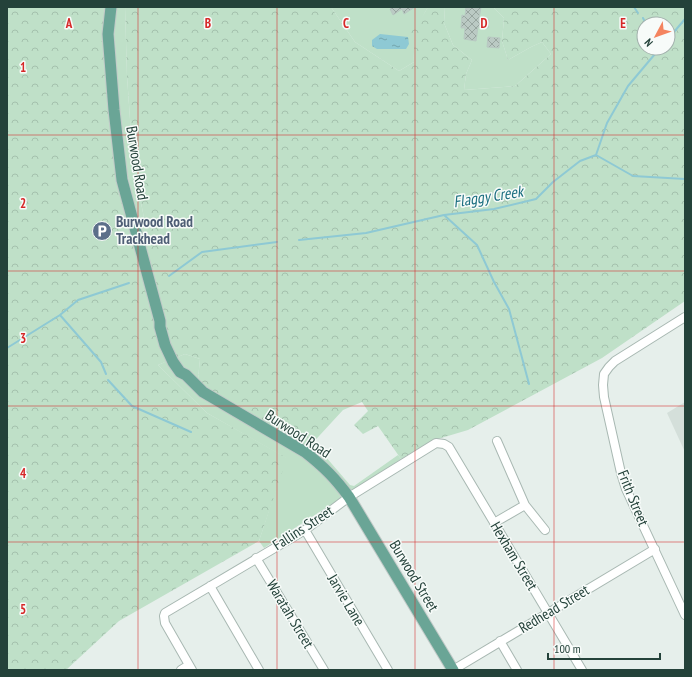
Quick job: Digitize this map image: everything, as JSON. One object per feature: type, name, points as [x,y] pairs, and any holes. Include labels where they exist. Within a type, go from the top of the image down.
[{"type":"main road","name":"Burwood Road","points":[[111,7],[108,34],[114,110],[122,180],[160,321],[160,327],[169,354],[180,372],[186,375],[203,392],[305,452],[320,463],[334,477],[349,497]]},
{"type":"main road","name":"Burwood Street","points":[[349,497],[453,670]]},
{"type":"street","name":"Frith Street","points":[[685,317],[615,361],[604,374],[603,385],[604,397],[626,489],[685,615]]},
{"type":"street","points":[[497,441],[525,505],[545,530]]},
{"type":"street","name":"Fallins Street","points":[[191,667],[165,623],[164,616],[168,611],[304,530],[349,497],[436,443],[444,444]]},
{"type":"street","name":"Hexham Street","points":[[444,444],[449,447],[582,670]]},
{"type":"street","points":[[494,523],[525,505]]},
{"type":"street","name":"Jarvie Lane","points":[[304,530],[388,670]]},
{"type":"street","name":"Redhead Street","points":[[453,670],[655,549]]},
{"type":"street","name":"Waratah Street","points":[[256,558],[324,670]]},
{"type":"street","points":[[210,586],[259,670]]},
{"type":"street","points":[[500,641],[517,670]]},
{"type":"street","points":[[181,670],[191,667]]},
{"type":"shaded area","points":[[685,402],[685,452],[667,413]]},
{"type":"green space","points":[[7,7],[113,7],[118,93],[125,164],[137,216],[144,218],[133,162],[127,76],[125,7],[331,7],[355,42],[399,71],[414,62],[414,48],[399,29],[422,17],[428,7],[445,7],[444,23],[453,45],[472,60],[466,74],[464,90],[515,86],[551,54],[542,42],[508,60],[502,41],[504,18],[493,7],[685,7],[685,301],[602,358],[468,430],[431,441],[401,459],[378,426],[363,434],[354,425],[368,411],[362,402],[343,410],[308,448],[207,391],[198,379],[200,359],[185,354],[158,365],[207,413],[287,458],[259,541],[119,621],[66,670],[7,670]]},
{"type":"green space","points":[[113,7],[125,7],[127,76],[133,162],[144,218],[137,216],[125,164],[118,93]]},
{"type":"green space","points":[[331,7],[428,7],[421,20],[417,33],[414,48],[414,62],[399,71],[355,42]]},
{"type":"green space","points":[[445,7],[493,7],[504,18],[502,41],[508,60],[542,42],[551,54],[515,86],[464,90],[466,74],[472,60],[453,45],[444,23]]},
{"type":"green space","points":[[185,354],[200,359],[198,379],[308,448],[313,442],[350,485],[354,486],[398,455],[401,459],[264,548],[259,541],[286,458],[207,413],[158,365]]},
{"type":"water","points":[[380,34],[408,37],[409,44],[406,49],[377,49],[372,46],[372,40]]},
{"type":"building","points":[[393,7],[415,7],[404,14],[402,9],[393,15],[390,9]]},
{"type":"building","points":[[466,7],[481,7],[479,19],[489,20],[488,28],[478,27],[476,41],[464,39],[465,28],[461,28],[462,15],[465,16]]},
{"type":"building","points":[[488,37],[500,38],[499,48],[487,47]]},
{"type":"waterway","points":[[634,7],[638,13]]},
{"type":"waterway","points":[[676,30],[685,19]]},
{"type":"waterway","points":[[596,155],[607,123],[628,86],[653,56]]},
{"type":"waterway","name":"Flaggy Creek","points":[[299,240],[366,233],[444,215],[494,209],[536,199],[553,182],[580,161],[596,155],[633,176],[685,179]]},
{"type":"waterway","points":[[444,215],[477,245],[494,282],[509,309],[529,384]]},
{"type":"waterway","name":"Flaggy Creek","points":[[169,276],[202,252],[277,242]]},
{"type":"waterway","name":"Flaggy Creek","points":[[7,348],[60,315],[78,300],[129,283]]},
{"type":"waterway","points":[[60,315],[101,362],[106,374]]},
{"type":"waterway","points":[[108,380],[132,406],[191,432]]},
{"type":"place","name":"Burwood Road Trackhead","points":[[102,231]]}]
